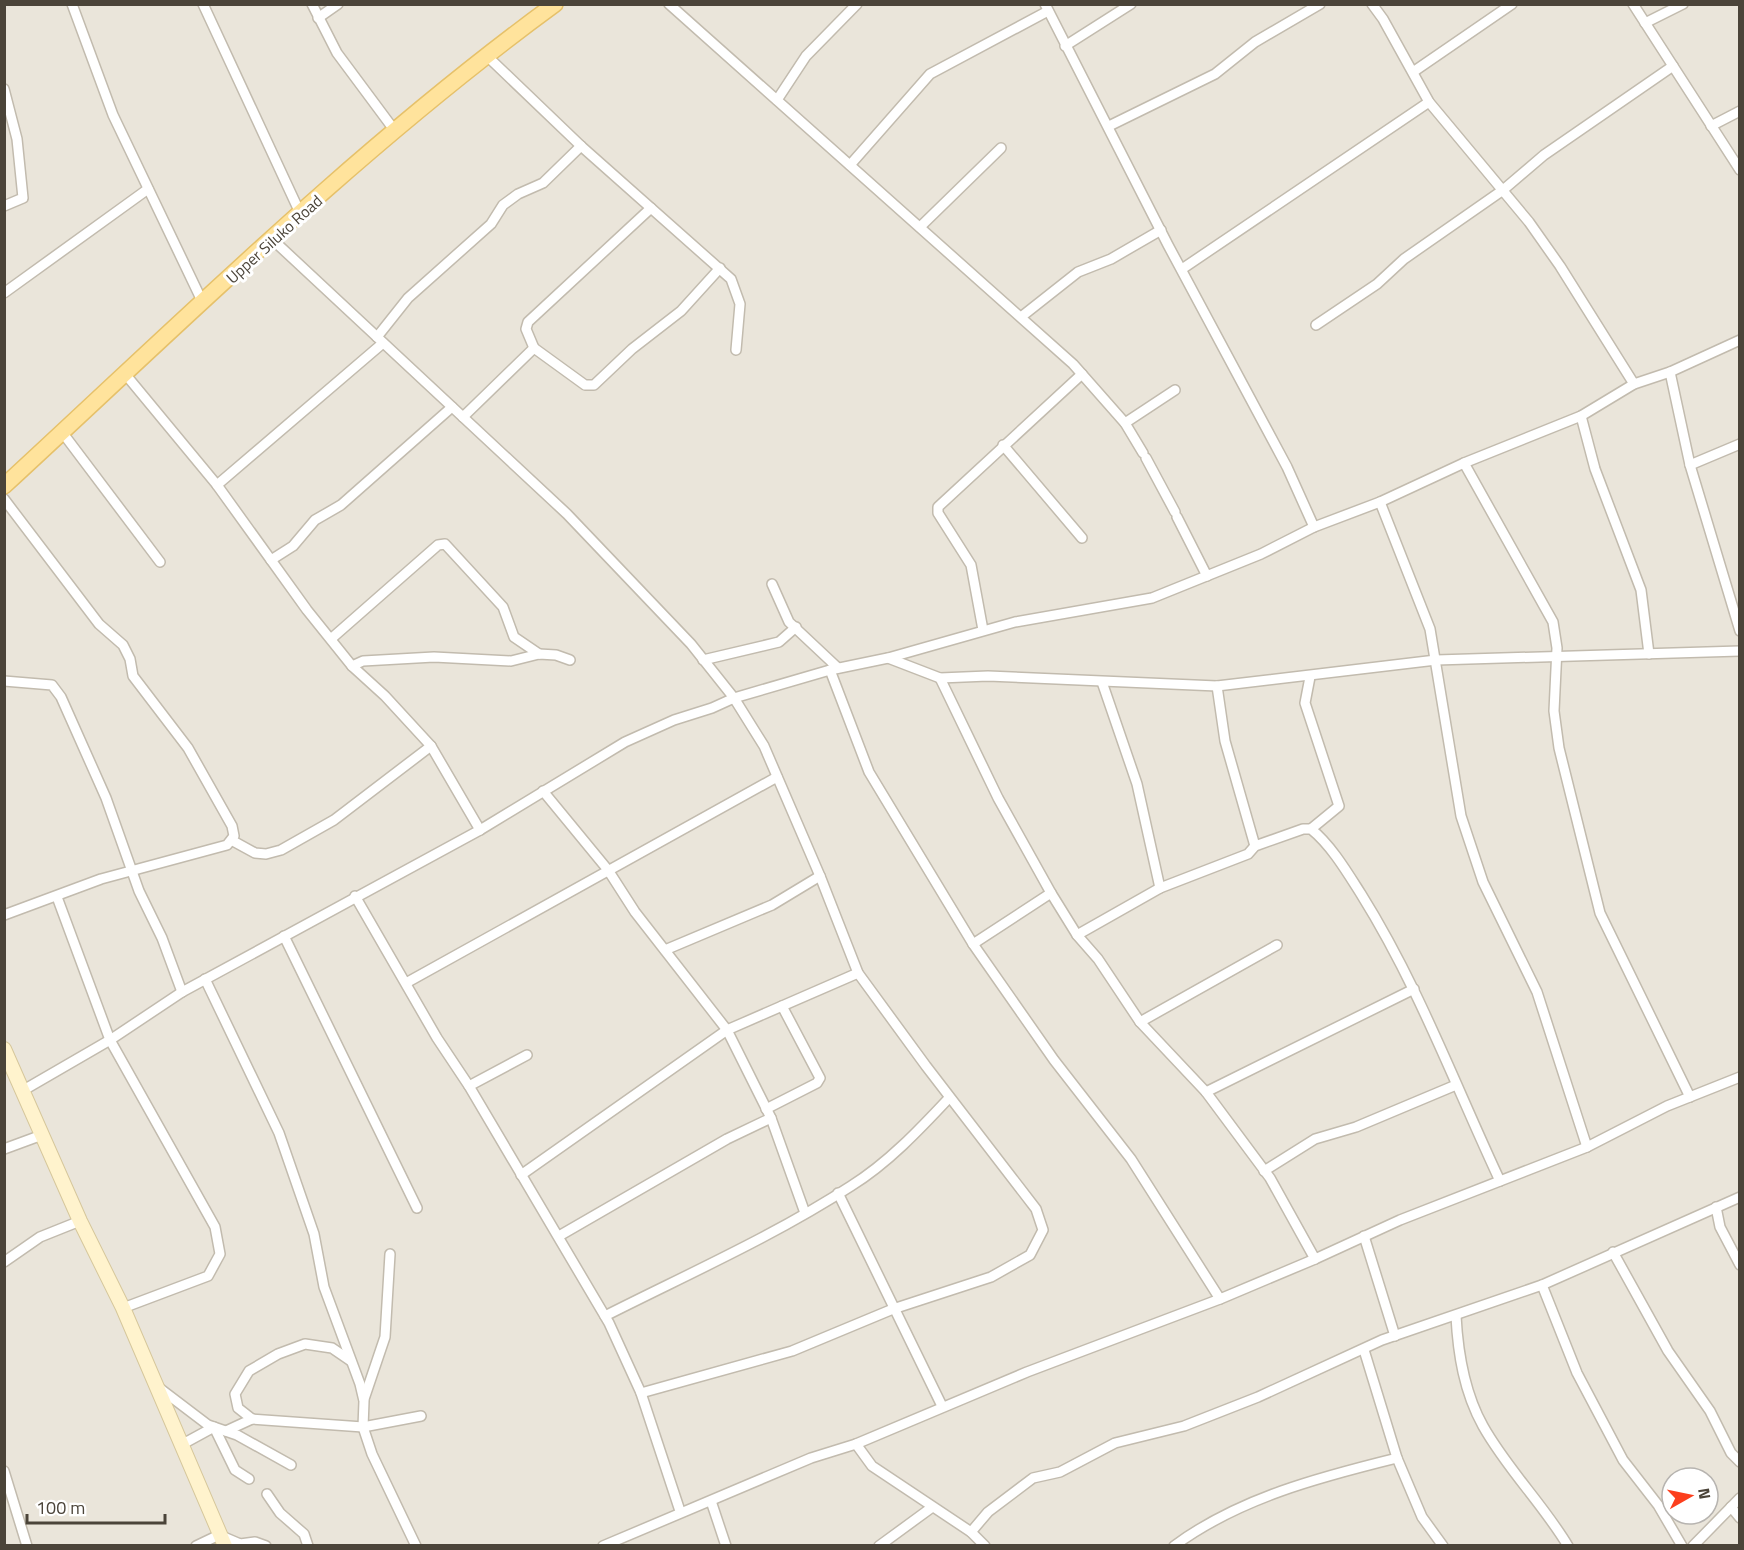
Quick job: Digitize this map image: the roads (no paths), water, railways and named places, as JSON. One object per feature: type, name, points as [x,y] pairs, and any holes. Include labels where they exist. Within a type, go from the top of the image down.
[{"type":"main road","name":"Upper Siluko Road","points":[[5,488],[62,432],[395,131],[486,55],[555,4]]},
{"type":"street","points":[[72,4],[114,115],[203,303]]},
{"type":"street","points":[[203,4],[301,215]]},
{"type":"street","points":[[312,4],[346,67],[395,131]]},
{"type":"street","points":[[318,18],[338,4]]},
{"type":"street","points":[[669,4],[1082,374],[1125,423],[1207,576]]},
{"type":"street","points":[[777,100],[806,56],[857,4]]},
{"type":"street","points":[[1065,46],[1131,4]]},
{"type":"street","points":[[1109,126],[1215,74],[1255,42],[1320,4]]},
{"type":"street","points":[[1372,4],[1383,19],[1429,102],[1493,181],[1503,190],[1556,260],[1634,384]]},
{"type":"street","points":[[1413,72],[1512,4]]},
{"type":"street","points":[[1633,4],[1740,170]]},
{"type":"street","points":[[1646,22],[1683,4]]},
{"type":"street","points":[[850,165],[930,74],[1047,8],[1161,230],[1287,467],[1314,527]]},
{"type":"street","points":[[486,55],[581,146],[731,279],[738,291],[740,303],[736,350]]},
{"type":"street","points":[[1316,324],[1377,284],[1404,259],[1503,190],[1544,155],[1673,66]]},
{"type":"street","points":[[4,89],[17,139],[22,198],[4,206]]},
{"type":"street","points":[[1182,269],[1429,102]]},
{"type":"street","points":[[1711,126],[1740,111]]},
{"type":"street","points":[[217,485],[380,340],[408,298],[491,224],[503,205],[518,194],[543,183],[581,146]]},
{"type":"street","points":[[920,227],[1001,148]]},
{"type":"street","points":[[4,293],[148,189]]},
{"type":"street","points":[[651,208],[528,322],[526,328],[534,348],[585,385],[594,385],[632,349],[681,311],[720,268]]},
{"type":"street","points":[[1021,317],[1078,272],[1111,260],[1161,230]]},
{"type":"street","points":[[273,240],[567,514],[691,644],[734,698],[764,746],[820,876],[858,973],[949,1098],[1036,1209],[1042,1230],[1030,1255],[991,1277],[893,1309],[792,1350],[641,1393]]},
{"type":"street","points":[[22,1091],[110,1040],[182,992],[529,803],[543,791],[625,742],[734,698],[834,669],[888,658],[1015,622],[1152,598],[1261,554],[1314,527],[1380,501],[1464,463],[1581,416],[1634,384],[1670,372],[1740,340]]},
{"type":"street","points":[[464,417],[534,348]]},
{"type":"street","points":[[1670,372],[1690,465],[1740,631]]},
{"type":"street","points":[[983,630],[971,565],[938,513],[938,507],[1082,374]]},
{"type":"street","points":[[126,375],[217,485],[352,666],[385,696],[431,746],[480,830]]},
{"type":"street","points":[[1125,423],[1175,390]]},
{"type":"street","points":[[271,560],[293,546],[315,520],[341,506],[452,407]]},
{"type":"street","points":[[1581,416],[1595,469],[1641,590],[1649,654]]},
{"type":"street","points":[[62,432],[160,562]]},
{"type":"street","points":[[1690,465],[1740,444]]},
{"type":"street","points":[[1003,445],[1082,538]]},
{"type":"street","points":[[1464,463],[1553,622],[1557,656],[1553,692],[1559,748],[1600,913],[1690,1097]]},
{"type":"street","points":[[5,488],[99,624],[123,645],[130,659],[133,676],[188,748],[232,826],[232,841]]},
{"type":"street","points":[[1380,501],[1430,629],[1461,816],[1483,882],[1537,992],[1587,1147]]},
{"type":"street","points":[[332,639],[438,545],[445,544],[503,607],[514,637],[539,654]]},
{"type":"street","points":[[772,584],[789,622],[834,669],[869,772],[973,944],[1054,1060],[1131,1160],[1220,1299]]},
{"type":"street","points":[[703,660],[779,642],[796,627]]},
{"type":"street","points":[[888,658],[940,678],[988,675],[1217,686],[1310,677],[1436,660],[1740,651]]},
{"type":"street","points":[[352,666],[363,661],[434,657],[511,661],[539,654],[556,655],[570,660]]},
{"type":"street","points":[[1077,934],[1160,888],[1248,854],[1256,846],[1303,829],[1311,829],[1339,806],[1305,703],[1310,677]]},
{"type":"street","points":[[940,678],[998,798],[1051,893],[1077,934],[1098,959],[1140,1023],[1206,1092],[1264,1170],[1315,1259]]},
{"type":"street","points":[[4,681],[52,685],[61,698],[106,798],[132,870],[182,992]]},
{"type":"street","points":[[1101,682],[1137,784],[1160,888]]},
{"type":"street","points":[[1217,686],[1225,741],[1256,846]]},
{"type":"street","points":[[4,915],[132,870],[184,858],[232,841],[255,853],[266,855],[281,850],[334,820],[431,746]]},
{"type":"street","points":[[406,983],[777,777]]},
{"type":"street","points":[[543,791],[608,870],[635,912],[727,1030],[771,1118],[805,1213]]},
{"type":"street","points":[[1311,829],[1347,872],[1387,936],[1414,988],[1500,1181]]},
{"type":"street","points":[[665,950],[772,905],[820,876]]},
{"type":"street","points":[[973,944],[1051,893]]},
{"type":"street","points":[[355,896],[437,1038],[469,1086],[605,1316],[641,1393],[680,1511]]},
{"type":"street","points":[[57,897],[110,1040],[214,1227],[220,1254],[208,1276],[123,1308]]},
{"type":"street","points":[[284,936],[417,1208]]},
{"type":"street","points":[[1140,1023],[1277,945]]},
{"type":"street","points":[[521,1174],[727,1030],[858,973]]},
{"type":"street","points":[[205,979],[279,1133],[314,1234],[324,1287],[360,1384],[364,1401],[363,1427],[372,1454],[416,1545]]},
{"type":"street","points":[[1206,1092],[1414,988]]},
{"type":"street","points":[[766,1109],[817,1083],[820,1078],[782,1006]]},
{"type":"street","points":[[4,1048],[80,1221],[123,1308],[222,1540]]},
{"type":"street","points":[[469,1086],[527,1055]]},
{"type":"street","points":[[603,1545],[811,1458],[856,1444],[942,1406],[1220,1299],[1400,1220],[1587,1147],[1667,1106],[1740,1077]]},
{"type":"street","points":[[1264,1170],[1315,1139],[1356,1127],[1456,1085]]},
{"type":"street","points":[[605,1316],[805,1213],[853,1185],[918,1131],[949,1098]]},
{"type":"street","points":[[559,1236],[727,1139],[771,1118]]},
{"type":"street","points":[[4,1149],[42,1135]]},
{"type":"street","points":[[838,1193],[942,1406]]},
{"type":"street","points":[[971,1532],[988,1512],[1034,1478],[1060,1472],[1115,1443],[1184,1426],[1258,1397],[1395,1336],[1542,1285],[1613,1251],[1740,1197]]},
{"type":"street","points":[[1716,1207],[1720,1227],[1740,1265]]},
{"type":"street","points":[[4,1262],[40,1237],[80,1221]]},
{"type":"street","points":[[1364,1236],[1395,1336]]},
{"type":"street","points":[[1613,1251],[1668,1351],[1710,1411],[1731,1453],[1740,1462]]},
{"type":"street","points":[[364,1401],[385,1337],[390,1254]]},
{"type":"street","points":[[1542,1285],[1577,1373],[1618,1450],[1658,1505],[1682,1545]]},
{"type":"street","points":[[1456,1316],[1458,1355],[1468,1390],[1483,1426],[1568,1545]]},
{"type":"street","points":[[252,1419],[238,1408],[235,1394],[249,1371],[305,1344],[332,1348],[351,1361]]},
{"type":"street","points":[[1364,1350],[1397,1458],[1422,1517],[1443,1545]]},
{"type":"street","points":[[156,1386],[214,1427],[291,1465]]},
{"type":"street","points":[[226,1431],[252,1419],[363,1427],[421,1416]]},
{"type":"street","points":[[181,1445],[214,1427]]},
{"type":"street","points":[[214,1427],[235,1470],[249,1479]]},
{"type":"street","points":[[856,1444],[872,1466],[931,1508],[971,1532],[985,1545]]},
{"type":"street","points":[[1174,1545],[1193,1531],[1246,1505],[1314,1479],[1397,1458]]},
{"type":"street","points":[[4,1471],[27,1545]]},
{"type":"street","points":[[267,1494],[280,1513],[304,1534],[308,1545]]},
{"type":"street","points":[[1694,1545],[1740,1498]]},
{"type":"street","points":[[711,1501],[726,1545]]},
{"type":"street","points":[[879,1545],[931,1508]]},
{"type":"street","points":[[1731,1508],[1740,1518]]},
{"type":"street","points":[[196,1545],[233,1538],[240,1544],[255,1542],[266,1545]]}]
